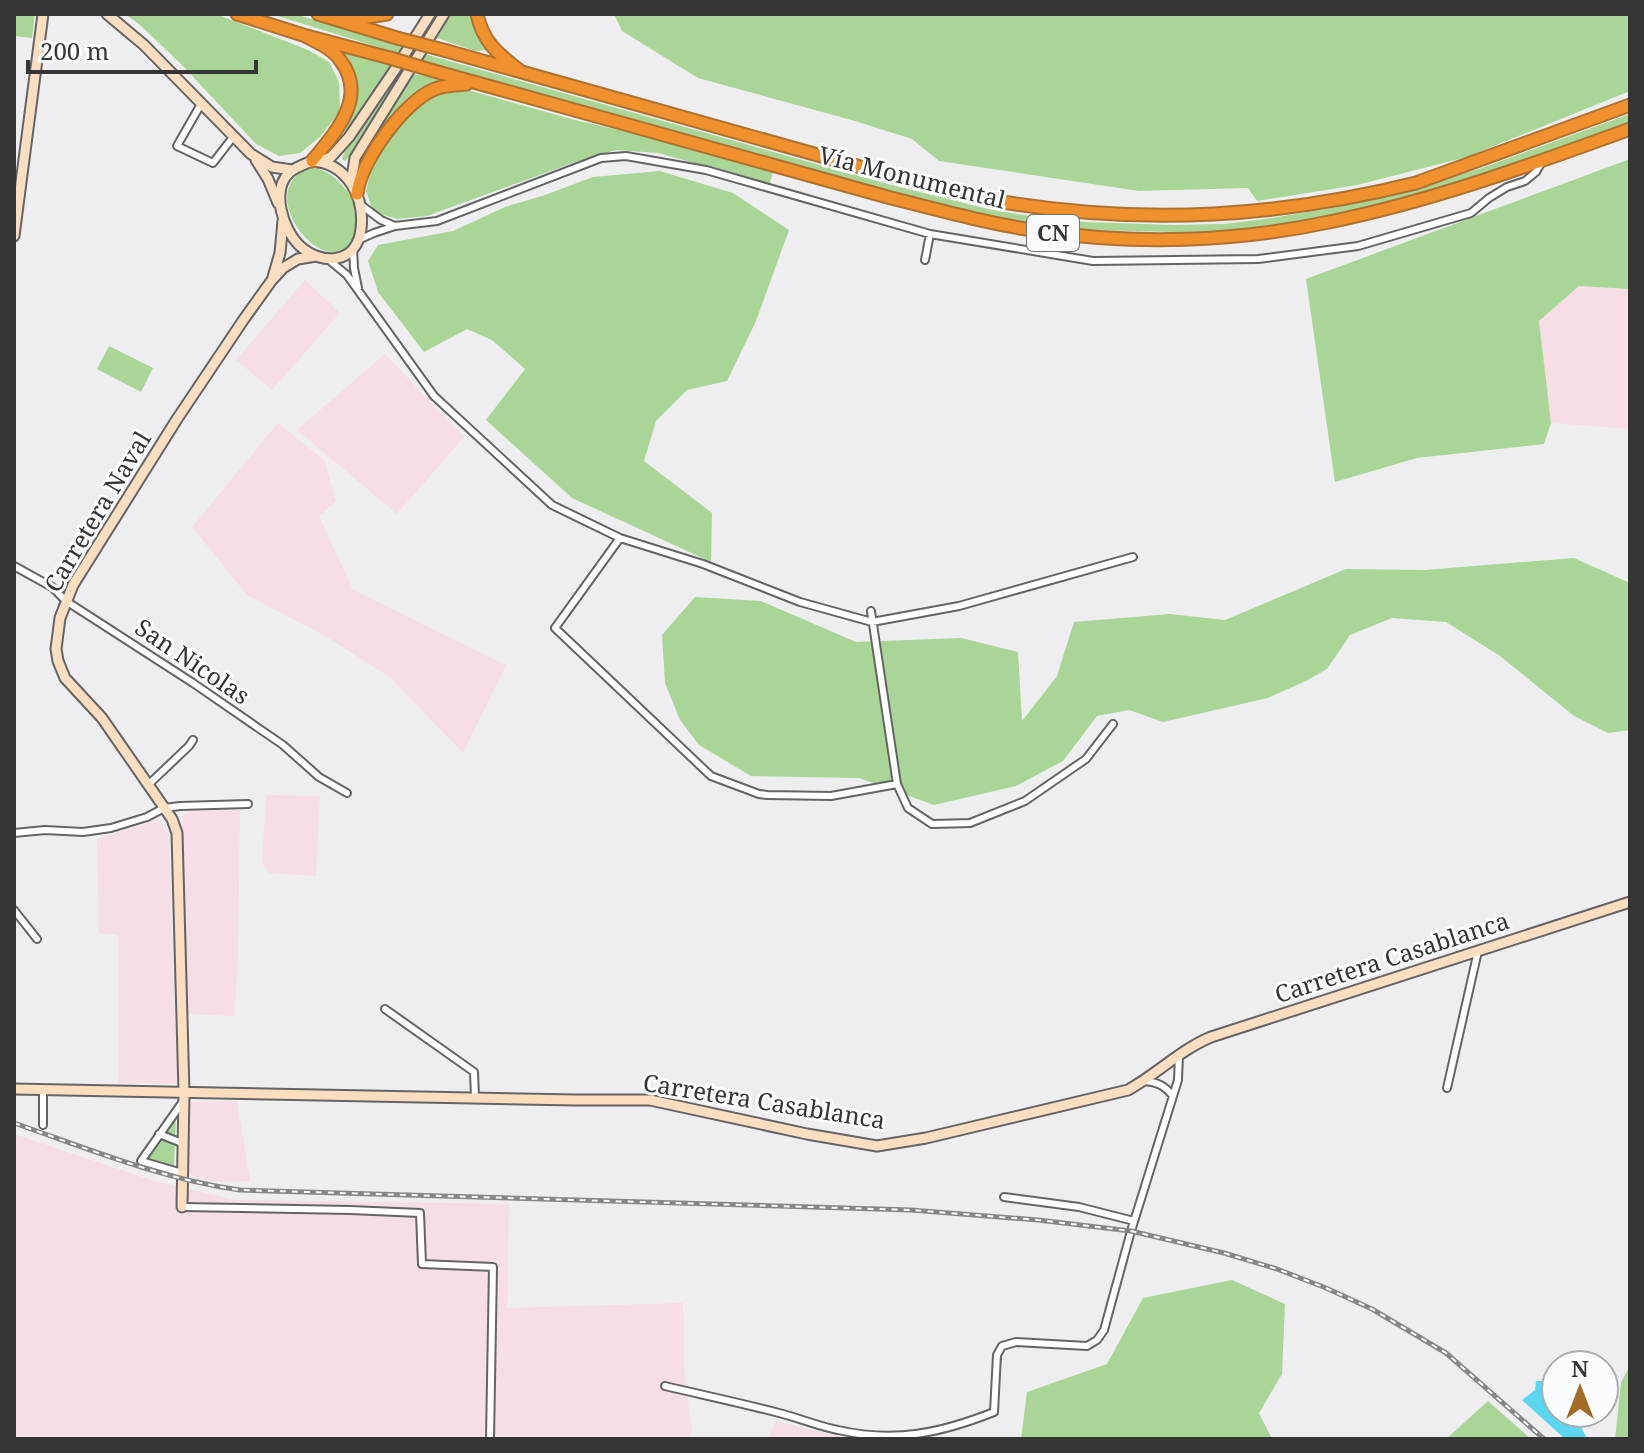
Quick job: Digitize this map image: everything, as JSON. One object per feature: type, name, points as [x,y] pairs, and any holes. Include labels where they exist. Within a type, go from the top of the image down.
[{"type":"highway","name":"Vía Monumental","points":[[237,14],[891,198],[1038,231],[1087,236],[1207,238],[1299,228],[1387,209],[1466,186],[1630,129]]},
{"type":"highway","name":"Vía Monumental","points":[[318,14],[896,177],[1006,203],[1095,213],[1205,216],[1265,211],[1379,192],[1416,183],[1630,105]]},
{"type":"highway","points":[[340,20],[387,14]]},
{"type":"highway","points":[[477,14],[480,26],[494,50],[526,75]]},
{"type":"highway","points":[[303,35],[340,59],[351,91],[343,123],[315,161]]},
{"type":"highway","points":[[358,199],[360,177],[375,151],[413,103],[448,85],[479,83]]},
{"type":"main road","points":[[14,236],[43,14]]},
{"type":"main road","points":[[107,14],[144,45],[251,154],[272,167],[292,170]]},
{"type":"main road","points":[[282,212],[281,188],[285,178],[292,170],[331,157],[349,137],[430,14]]},
{"type":"main road","points":[[351,183],[355,158],[444,14]]},
{"type":"main road","points":[[251,154],[268,179],[295,241],[316,256],[341,258],[356,244],[361,224],[358,199],[351,183],[338,170],[315,161]]},
{"type":"main road","name":"Carretera Naval","points":[[272,280],[280,253],[282,212]]},
{"type":"main road","name":"Carretera Naval","points":[[182,1207],[184,1096],[177,833],[172,819],[102,718],[60,670],[57,638],[60,618],[73,585],[177,419],[272,280],[290,263],[316,256]]},
{"type":"main road","name":"Carretera Casablanca","points":[[14,1089],[184,1096],[650,1100],[877,1146],[926,1138],[1128,1090],[1194,1044],[1211,1037],[1630,902]]},
{"type":"street","points":[[201,104],[177,146],[213,163],[233,137]]},
{"type":"street","points":[[360,296],[355,280],[356,244],[395,226],[437,221],[601,158],[626,156],[706,170],[930,234],[1093,261],[1258,259],[1358,246],[1471,213],[1507,187],[1525,181],[1536,172],[1542,161]]},
{"type":"street","points":[[358,199],[381,220],[395,226]]},
{"type":"street","points":[[925,260],[930,234]]},
{"type":"street","points":[[327,258],[347,275],[434,396],[552,505],[620,538],[703,564],[800,602],[872,622],[959,606],[1133,557]]},
{"type":"street","points":[[620,538],[555,628],[711,776],[767,795],[831,796],[897,784]]},
{"type":"street","name":"San Nicolas","points":[[14,566],[52,587],[66,601],[193,683],[283,745],[319,777],[347,793]]},
{"type":"street","points":[[871,611],[897,784],[908,808],[932,824],[970,823],[1025,801],[1086,759],[1113,724]]},
{"type":"street","points":[[148,785],[193,740]]},
{"type":"street","points":[[14,833],[45,830],[83,832],[111,828],[147,817],[164,808],[248,804]]},
{"type":"street","points":[[14,910],[37,939]]},
{"type":"street","points":[[1447,1088],[1478,951]]},
{"type":"street","points":[[385,1009],[474,1072],[475,1097]]},
{"type":"street","points":[[665,1386],[874,1436],[931,1433],[994,1412],[997,1355],[1002,1346],[1016,1342],[1087,1346],[1097,1340],[1104,1330],[1178,1080],[1179,1054]]},
{"type":"street","points":[[1144,1081],[1166,1087],[1173,1096]]},
{"type":"street","points":[[43,1091],[43,1125]]},
{"type":"street","points":[[182,1173],[141,1161],[184,1096]]},
{"type":"street","points":[[159,1134],[182,1143]]},
{"type":"street","points":[[1004,1197],[1079,1207],[1134,1221]]},
{"type":"street","points":[[182,1207],[420,1213],[422,1264],[493,1267],[490,1439]]},
{"type":"shaded area","points":[[305,280],[340,313],[272,390],[236,360]]},
{"type":"shaded area","points":[[1579,286],[1630,289],[1630,429],[1551,423],[1539,321]]},
{"type":"shaded area","points":[[385,354],[464,437],[397,514],[297,430]]},
{"type":"shaded area","points":[[278,423],[324,460],[336,501],[319,516],[353,590],[506,665],[463,753],[391,678],[327,637],[247,595],[192,527]]},
{"type":"shaded area","points":[[266,795],[320,796],[316,876],[269,873],[262,863]]},
{"type":"shaded area","points":[[240,810],[234,1016],[185,1014],[182,816],[189,811]]},
{"type":"shaded area","points":[[157,820],[169,835],[177,1084],[118,1083],[118,935],[99,933],[97,839]]},
{"type":"shaded area","points":[[237,1101],[250,1181],[216,1182],[187,1174],[188,1102]]},
{"type":"shaded area","points":[[14,1134],[151,1180],[235,1200],[509,1204],[507,1308],[683,1303],[684,1368],[692,1432],[688,1439],[14,1439]]},
{"type":"shaded area","points":[[776,1421],[849,1439],[767,1439]]},
{"type":"green space","points":[[14,14],[35,14],[32,38],[14,36]]},
{"type":"green space","points":[[125,14],[216,14],[308,50],[329,62],[339,82],[340,111],[320,137],[300,153],[279,156],[256,144],[181,64]]},
{"type":"green space","points":[[271,14],[295,14],[428,55],[888,184],[988,209],[1085,222],[1224,224],[1338,207],[1479,169],[1630,114],[1630,123],[1481,177],[1341,214],[1226,231],[1088,230],[990,216],[890,192],[430,63]]},
{"type":"green space","points":[[451,14],[474,14],[488,50],[475,51],[437,38]]},
{"type":"green space","points":[[614,14],[1630,14],[1630,91],[1467,157],[1357,185],[1257,201],[1248,188],[1139,191],[939,161],[912,139],[698,78],[622,31]]},
{"type":"green space","points":[[348,50],[391,66],[344,137],[356,88],[353,73],[339,51]]},
{"type":"green space","points":[[400,69],[404,71],[348,158],[343,160],[345,151]]},
{"type":"green space","points":[[412,74],[449,80],[433,83],[406,100],[385,126],[360,168],[363,153]]},
{"type":"green space","points":[[445,89],[468,90],[773,171],[770,184],[658,153],[616,150],[427,216],[398,219],[383,215],[372,208],[366,191],[370,175],[387,141],[410,109]]},
{"type":"green space","points":[[1630,159],[1630,289],[1579,286],[1539,321],[1551,423],[1544,444],[1417,458],[1335,482],[1306,279]]},
{"type":"green space","points":[[312,168],[323,171],[343,185],[355,208],[357,231],[352,242],[339,251],[324,250],[310,241],[297,227],[289,210],[287,193],[294,178]]},
{"type":"green space","points":[[660,171],[733,193],[789,230],[756,321],[727,381],[687,390],[656,421],[644,461],[712,513],[711,562],[572,498],[486,420],[525,369],[492,340],[467,329],[424,352],[378,292],[368,261],[378,245],[453,231],[505,207],[593,177]]},
{"type":"green space","points":[[109,346],[153,368],[141,392],[97,369]]},
{"type":"green space","points":[[1574,558],[1630,583],[1630,730],[1608,733],[1574,716],[1500,656],[1446,622],[1392,618],[1350,635],[1327,669],[1268,698],[1163,722],[1129,710],[1097,716],[1063,761],[1016,786],[934,805],[859,778],[751,776],[699,745],[680,720],[665,683],[662,635],[695,597],[761,601],[856,642],[961,638],[1018,652],[1022,721],[1057,676],[1074,622],[1170,614],[1225,620],[1346,569],[1425,570]]},
{"type":"green space","points":[[176,1116],[174,1167],[148,1159]]},
{"type":"green space","points":[[1232,1280],[1285,1304],[1282,1374],[1259,1413],[1272,1439],[1021,1439],[1027,1392],[1107,1364],[1143,1298]]},
{"type":"green space","points":[[1630,1366],[1630,1439],[1615,1439],[1616,1429],[1620,1429],[1621,1382]]},
{"type":"green space","points":[[1488,1401],[1531,1439],[1446,1439]]},
{"type":"water","points":[[1536,1381],[1540,1381],[1540,1416],[1522,1400],[1535,1390]]},
{"type":"water","points":[[1554,1429],[1582,1429],[1587,1439],[1565,1439]]},
{"type":"railway","points":[[14,1123],[154,1171],[240,1190],[911,1210],[1131,1231],[1277,1269],[1372,1309],[1446,1353],[1544,1439]]}]
